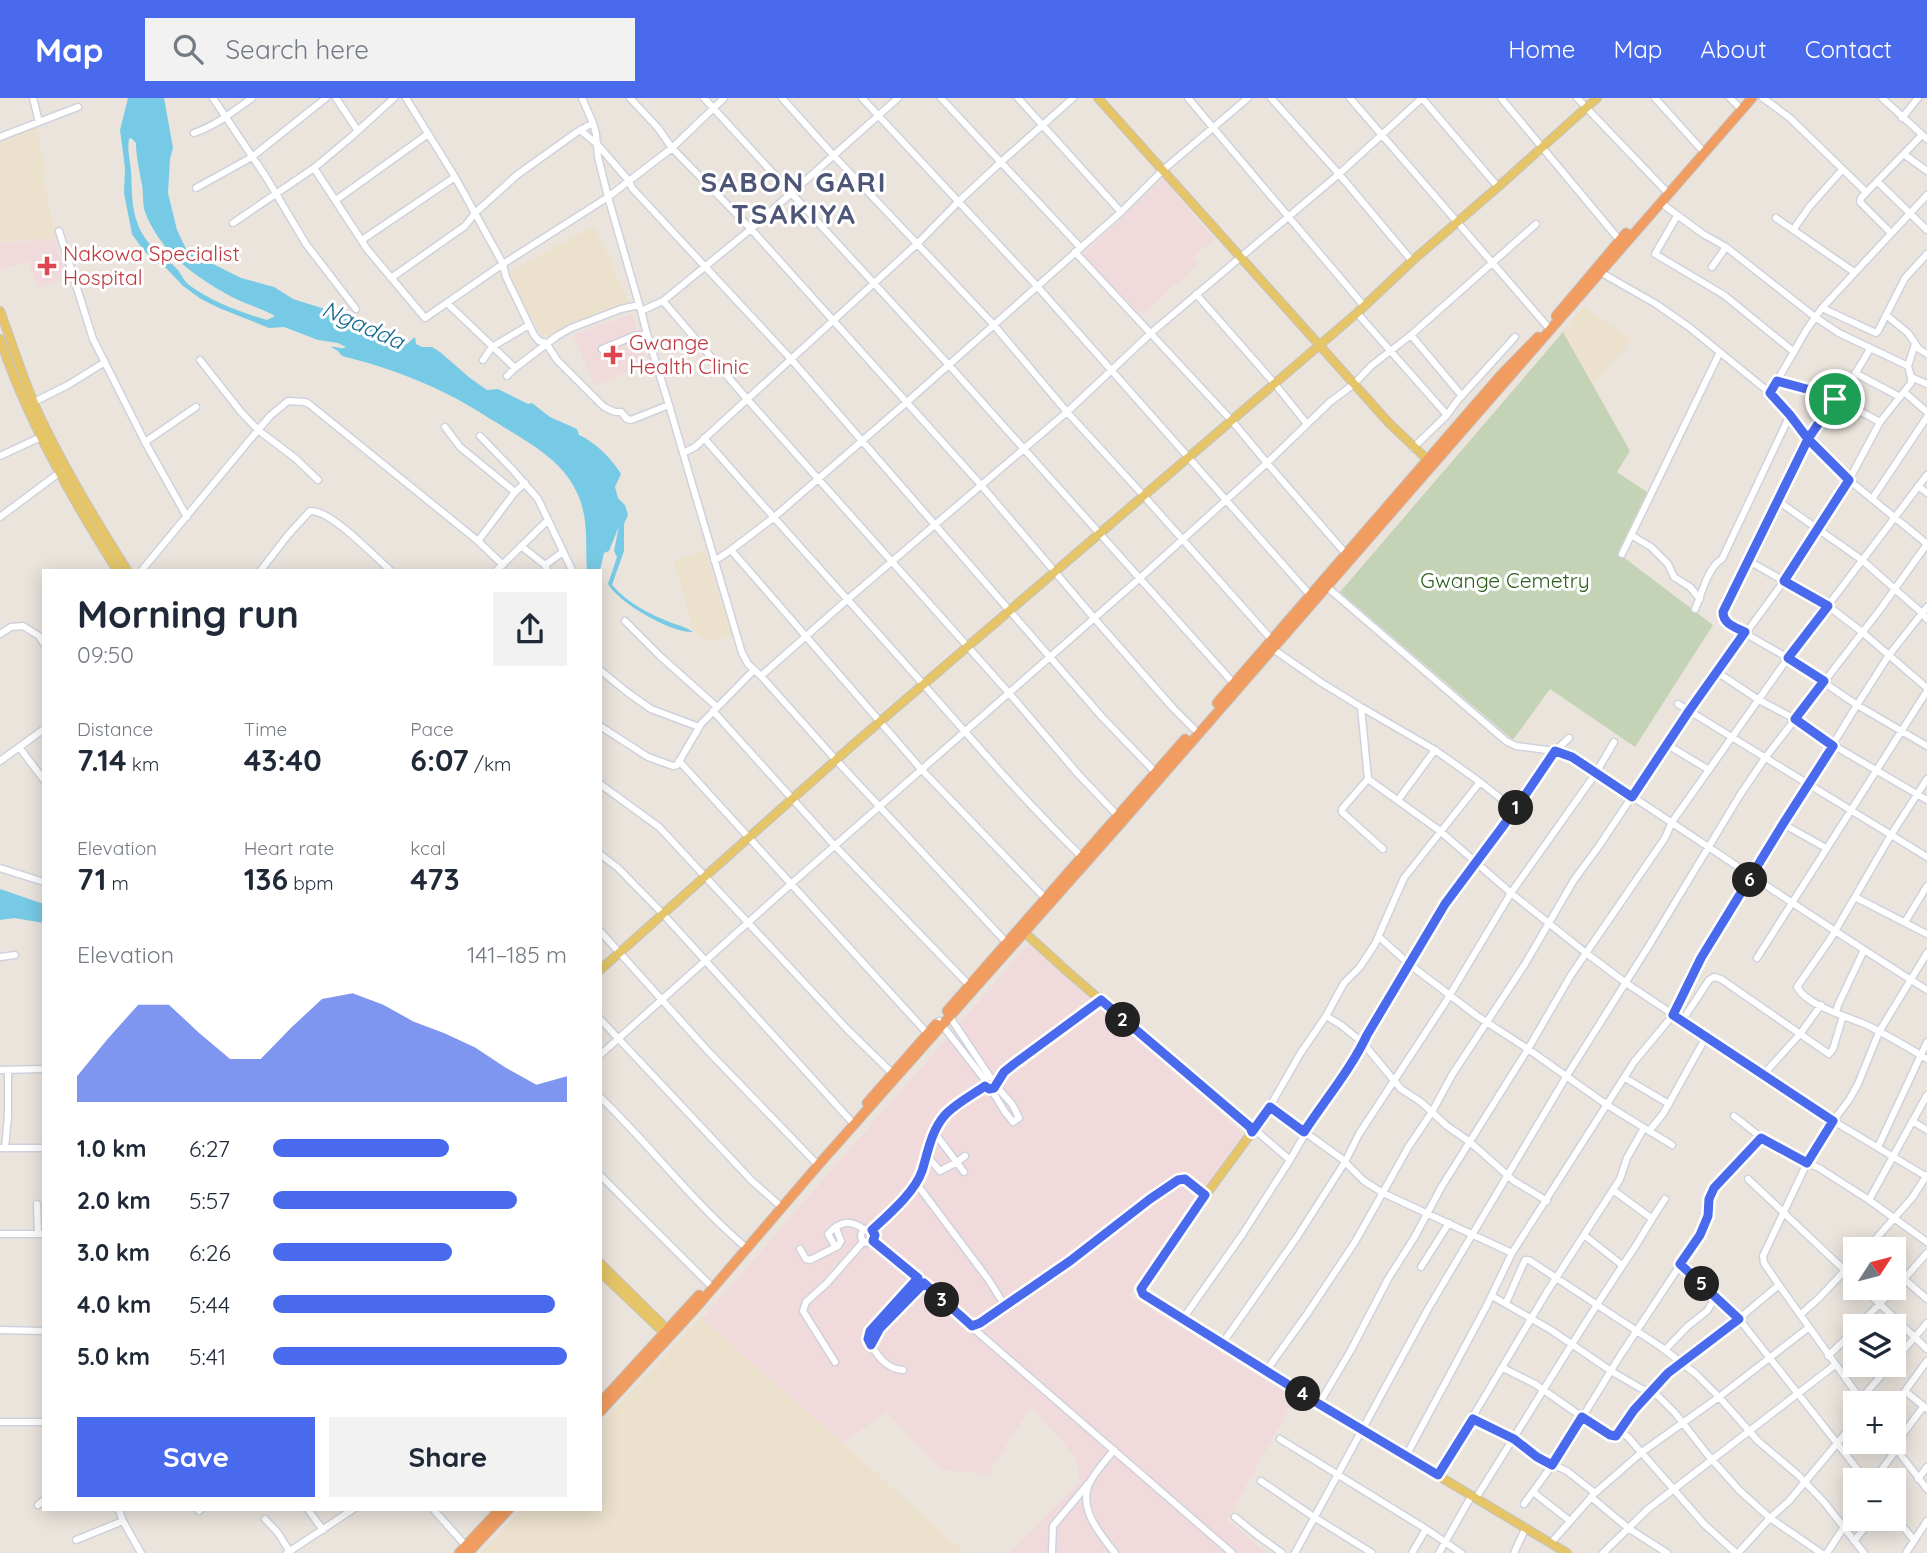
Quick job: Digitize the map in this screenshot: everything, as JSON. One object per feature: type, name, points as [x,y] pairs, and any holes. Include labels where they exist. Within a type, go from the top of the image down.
[{"type":"highway","points":[[602,1410],[820,1163],[941,1023],[969,985],[1155,772],[1326,587],[1500,376],[1548,326],[1745,98]]},
{"type":"highway","points":[[1272,644],[1346,554],[1531,354],[1622,242],[1661,203],[1752,98]]},
{"type":"highway","points":[[948,1014],[1024,932],[1235,685]]},
{"type":"highway","points":[[602,1402],[668,1334],[892,1073],[928,1033],[941,1023]]},
{"type":"highway","points":[[464,1551],[498,1511]]},
{"type":"highway","points":[[464,1551],[507,1511]]},
{"type":"main road","points":[[1098,98],[1354,384],[1429,462]]},
{"type":"main road","points":[[602,968],[879,722],[1357,313],[1597,98]]},
{"type":"main road","points":[[0,312],[63,470],[116,569]]},
{"type":"main road","points":[[0,339],[41,437],[126,569]]},
{"type":"main road","points":[[1024,932],[1253,1130],[1141,1289],[1143,1294],[1319,1404],[1567,1553]]},
{"type":"main road","points":[[602,1265],[668,1334]]},
{"type":"main road","points":[[602,1274],[668,1334]]},
{"type":"street","points":[[33,98],[39,122]]},
{"type":"street","points":[[213,98],[277,194],[306,244],[356,309]]},
{"type":"street","points":[[194,133],[227,116],[252,98]]},
{"type":"street","points":[[196,188],[252,157],[326,98]]},
{"type":"street","points":[[335,98],[358,131]]},
{"type":"street","points":[[233,223],[314,168],[394,98]]},
{"type":"street","points":[[406,98],[455,177],[503,264],[506,276],[539,341],[545,343],[557,360],[607,410],[621,412],[631,420],[668,405]]},
{"type":"street","points":[[582,98],[593,123],[608,197],[742,653],[748,664],[1006,942]]},
{"type":"street","points":[[630,98],[658,128],[672,148],[751,229],[907,402],[1194,729]]},
{"type":"street","points":[[704,98],[948,364],[1235,685]]},
{"type":"street","points":[[314,168],[362,240],[425,318],[608,197],[672,148],[724,98]]},
{"type":"street","points":[[782,98],[993,324],[1066,412],[1143,495],[1272,644],[1322,684],[1435,750],[1515,810]]},
{"type":"street","points":[[862,98],[1036,285],[1310,596]]},
{"type":"street","points":[[507,376],[545,343],[571,328],[621,309],[640,308],[663,302],[751,229],[898,98]]},
{"type":"street","points":[[941,98],[1002,162],[1346,554]]},
{"type":"street","points":[[1018,98],[1121,212]]},
{"type":"street","points":[[682,453],[695,447],[1073,98]]},
{"type":"street","points":[[1188,98],[1364,306]]},
{"type":"street","points":[[714,560],[772,518],[907,402],[1121,212],[1163,170],[1248,98]]},
{"type":"street","points":[[1271,98],[1412,261]]},
{"type":"street","points":[[1350,98],[1548,326]]},
{"type":"street","points":[[761,676],[1066,412],[1151,333],[1339,174],[1422,98],[1498,187]]},
{"type":"street","points":[[1501,98],[1622,242]]},
{"type":"street","points":[[1577,98],[1666,191]]},
{"type":"street","points":[[1655,98],[1701,149]]},
{"type":"street","points":[[1730,98],[1738,106]]},
{"type":"street","points":[[1763,98],[1790,118],[1866,192]]},
{"type":"street","points":[[1882,98],[1924,137],[1861,198],[1860,202],[1891,233]]},
{"type":"street","points":[[1902,118],[1918,98]]},
{"type":"street","points":[[0,137],[78,107]]},
{"type":"street","points":[[391,278],[465,226],[475,213],[517,175],[593,123]]},
{"type":"street","points":[[580,130],[597,144],[632,188],[790,358],[1102,717],[1155,772]]},
{"type":"street","points":[[336,200],[428,134]]},
{"type":"street","points":[[1905,155],[1927,171]]},
{"type":"street","points":[[1793,230],[1815,200],[1843,170]]},
{"type":"street","points":[[362,240],[455,177]]},
{"type":"street","points":[[1877,181],[1927,230]]},
{"type":"street","points":[[1770,393],[1822,308],[1927,195]]},
{"type":"street","points":[[1661,203],[1676,216],[1726,247],[1839,333],[1908,366]]},
{"type":"street","points":[[1676,216],[1655,254],[1724,295],[1794,352]]},
{"type":"street","points":[[1776,218],[1854,272]]},
{"type":"street","points":[[602,1053],[1140,578],[1330,402],[1411,335],[1536,224]]},
{"type":"street","points":[[59,231],[93,339],[145,442],[187,517]]},
{"type":"street","points":[[1712,267],[1726,247]]},
{"type":"street","points":[[1822,308],[1873,333],[1878,331],[1905,278],[1927,254]]},
{"type":"street","points":[[1295,1553],[1428,1308],[1708,847],[1765,758],[1927,544],[1849,480],[1808,439],[1770,393],[1689,327],[1656,304],[1600,272]]},
{"type":"street","points":[[1196,294],[1307,424]]},
{"type":"street","points":[[663,302],[1078,774],[1118,816]]},
{"type":"street","points":[[447,303],[515,368]]},
{"type":"street","points":[[1357,313],[1447,415]]},
{"type":"street","points":[[1886,315],[1908,333],[1915,344],[1927,354]]},
{"type":"street","points":[[483,360],[492,348],[529,325]]},
{"type":"street","points":[[602,349],[647,334]]},
{"type":"street","points":[[1411,335],[1462,396]]},
{"type":"street","points":[[1413,447],[1447,415],[1516,337]]},
{"type":"street","points":[[1266,1371],[1355,1242],[1409,1146],[1525,964],[1574,880],[1689,711],[1784,581],[1849,480],[1880,422],[1910,383],[1908,366],[1915,344]]},
{"type":"street","points":[[1870,349],[1840,399],[1835,399],[1808,439],[1747,560],[1723,616],[1727,623],[1788,658],[1857,705],[1927,746]]},
{"type":"street","points":[[1622,554],[1720,352]]},
{"type":"street","points":[[201,360],[258,430],[295,458],[318,480]]},
{"type":"street","points":[[34,402],[68,385],[104,362]]},
{"type":"street","points":[[1855,373],[1902,395],[1927,415],[1872,499]]},
{"type":"street","points":[[1911,377],[1927,384]]},
{"type":"street","points":[[1777,381],[1829,395],[1880,422]]},
{"type":"street","points":[[143,569],[270,416],[288,401],[305,402],[478,541],[503,565]]},
{"type":"street","points":[[145,442],[196,407]]},
{"type":"street","points":[[1695,609],[1712,569],[1721,559],[1790,415]]},
{"type":"street","points":[[445,427],[460,447],[515,492]]},
{"type":"street","points":[[480,436],[538,499],[572,569]]},
{"type":"street","points":[[0,456],[41,437]]},
{"type":"street","points":[[704,438],[772,518],[848,599],[1036,811],[1082,857]]},
{"type":"street","points":[[0,517],[63,470]]},
{"type":"street","points":[[1319,1404],[1442,1186],[1571,975],[1731,738],[1788,658],[1927,475]]},
{"type":"street","points":[[478,541],[515,492],[525,483]]},
{"type":"street","points":[[1918,486],[1927,493]]},
{"type":"street","points":[[1406,1455],[1492,1296],[1512,1253],[1634,1062],[1673,1015],[1701,958],[1889,655],[1925,613],[1862,560],[1778,500]]},
{"type":"street","points":[[262,569],[288,535],[310,511],[315,510],[339,524],[387,569]]},
{"type":"street","points":[[498,569],[548,520]]},
{"type":"street","points":[[1632,535],[1651,547],[1668,564],[1674,577],[1690,587],[1700,599]]},
{"type":"street","points":[[521,546],[546,568],[563,552]]},
{"type":"street","points":[[731,550],[921,769],[1045,898]]},
{"type":"street","points":[[1747,560],[1828,606],[1862,632],[1927,690],[1757,958]]},
{"type":"street","points":[[1326,587],[1506,741],[1516,746],[1555,751],[1572,757],[1834,932],[1927,990]]},
{"type":"street","points":[[625,621],[715,709],[835,846],[969,985]]},
{"type":"street","points":[[0,634],[11,627],[23,626],[41,635]]},
{"type":"street","points":[[602,727],[648,757],[677,765],[699,727],[754,670]]},
{"type":"street","points":[[602,672],[651,709],[699,727]]},
{"type":"street","points":[[1717,672],[1759,700],[1795,719],[1833,746],[1927,800]]},
{"type":"street","points":[[1678,704],[1927,858]]},
{"type":"street","points":[[1361,707],[1368,779],[1342,812],[1383,849]]},
{"type":"street","points":[[0,761],[42,730]]},
{"type":"street","points":[[1182,1320],[1242,1235],[1325,1099],[1360,1050],[1445,904],[1555,751],[1569,738]]},
{"type":"street","points":[[1222,1344],[1292,1246],[1345,1162],[1359,1134],[1450,995],[1511,893],[1614,742]]},
{"type":"street","points":[[1666,744],[1709,770]]},
{"type":"street","points":[[19,747],[42,777]]},
{"type":"street","points":[[1398,800],[1435,750]]},
{"type":"street","points":[[679,761],[928,1033]]},
{"type":"street","points":[[1368,779],[1440,831],[1511,893],[1626,983],[1833,1121],[1927,1176],[1878,1237]]},
{"type":"street","points":[[1924,1057],[1879,1032],[1821,1006],[1802,994],[1797,987],[1834,932],[1927,779]]},
{"type":"street","points":[[1290,1160],[1253,1130],[1270,1107],[1293,1064],[1326,1016],[1344,983],[1360,967],[1378,937],[1404,877],[1480,782]]},
{"type":"street","points":[[602,785],[659,827],[860,1044],[892,1073]]},
{"type":"street","points":[[1783,824],[1826,848]]},
{"type":"street","points":[[602,855],[663,914],[851,1121]]},
{"type":"street","points":[[0,868],[42,881]]},
{"type":"street","points":[[1905,922],[1927,886]]},
{"type":"street","points":[[1855,897],[1927,934]]},
{"type":"street","points":[[602,933],[815,1162]]},
{"type":"street","points":[[1378,937],[1486,1023],[1607,1105],[1672,1144]]},
{"type":"street","points":[[1682,1021],[1709,980],[1714,977],[1760,1005],[1829,1054],[1833,1049],[1840,1014],[1838,1004],[1864,950]]},
{"type":"street","points":[[1854,1391],[1808,1328],[1763,1256],[1807,1163],[1849,1100],[1879,1032],[1927,953]]},
{"type":"street","points":[[0,957],[15,956]]},
{"type":"street","points":[[864,1241],[862,1235],[890,1213],[916,1183],[936,1127],[946,1114],[1101,1000]]},
{"type":"street","points":[[1763,1075],[1821,1006]]},
{"type":"street","points":[[941,1023],[991,1082],[1017,1112],[1019,1118],[1013,1122],[1005,1112],[991,1082],[948,1014]]},
{"type":"street","points":[[1326,1016],[1363,1042],[1401,1089],[1470,1142],[1507,1175],[1547,1201]]},
{"type":"street","points":[[602,1021],[752,1181],[778,1205]]},
{"type":"street","points":[[1438,1475],[1557,1276],[1620,1180],[1627,1158],[1647,1129],[1663,1115],[1706,1037]]},
{"type":"street","points":[[1878,1147],[1924,1057],[1927,1042]]},
{"type":"street","points":[[42,1069],[4,1070],[8,1116],[3,1148],[42,1148]]},
{"type":"street","points":[[1625,1078],[1669,1104]]},
{"type":"street","points":[[1869,1199],[1927,1095]]},
{"type":"street","points":[[602,1099],[719,1224],[743,1245]]},
{"type":"street","points":[[1270,1107],[1383,1193],[1512,1253]]},
{"type":"street","points":[[1734,1116],[1761,1138],[1819,1168],[1869,1199],[1927,1242]]},
{"type":"street","points":[[1912,1121],[1927,1129]]},
{"type":"street","points":[[934,1132],[964,1172]]},
{"type":"street","points":[[1524,1504],[1700,1235],[1708,1216],[1709,1199],[1714,1188],[1761,1138]]},
{"type":"street","points":[[926,1155],[940,1171],[965,1156]]},
{"type":"street","points":[[602,1177],[709,1284]]},
{"type":"street","points":[[972,1326],[1070,1261],[1178,1180],[1185,1179],[1205,1195]]},
{"type":"street","points":[[1748,1179],[1843,1268]]},
{"type":"street","points":[[916,1183],[1005,1306]]},
{"type":"street","points":[[1613,1190],[1651,1218]]},
{"type":"street","points":[[1439,1553],[1665,1199]]},
{"type":"street","points":[[0,1234],[41,1234],[37,1204]]},
{"type":"street","points":[[800,1249],[806,1259],[810,1260],[835,1247],[828,1234],[849,1222],[856,1223],[875,1235],[873,1241]]},
{"type":"street","points":[[1421,1267],[1449,1223]]},
{"type":"street","points":[[1584,1235],[1622,1265]]},
{"type":"street","points":[[864,1241],[873,1241],[921,1281],[1232,1553]]},
{"type":"street","points":[[835,1362],[803,1311],[806,1302],[827,1283],[864,1241]]},
{"type":"street","points":[[1906,1277],[1927,1253]]},
{"type":"street","points":[[1506,1303],[1525,1260],[1534,1262],[1557,1276],[1682,1362],[1719,1396],[1758,1441],[1805,1482],[1843,1526]]},
{"type":"street","points":[[1680,1264],[1739,1319],[1856,1468]]},
{"type":"street","points":[[1800,1315],[1843,1272]]},
{"type":"street","points":[[903,1370],[894,1370],[878,1358],[868,1339],[870,1331],[921,1281]]},
{"type":"street","points":[[1906,1281],[1927,1299]]},
{"type":"street","points":[[1616,1436],[1650,1392],[1682,1362],[1779,1285]]},
{"type":"street","points":[[1492,1296],[1533,1319],[1611,1371],[1663,1400],[1739,1490],[1770,1518],[1821,1553]]},
{"type":"street","points":[[1665,1350],[1707,1311],[1716,1297]]},
{"type":"street","points":[[1876,1300],[1927,1349]]},
{"type":"street","points":[[1870,1314],[1884,1300]]},
{"type":"street","points":[[1906,1348],[1927,1324]]},
{"type":"street","points":[[1550,1543],[1593,1495],[1642,1452],[1808,1328]]},
{"type":"street","points":[[0,1330],[42,1331]]},
{"type":"street","points":[[1828,1356],[1843,1341]]},
{"type":"street","points":[[1906,1431],[1925,1408],[1905,1391],[1927,1361]]},
{"type":"street","points":[[1603,1553],[1648,1509],[1835,1365]]},
{"type":"street","points":[[1503,1368],[1544,1390],[1610,1435],[1627,1436],[1704,1524],[1737,1553],[1789,1501],[1843,1437]]},
{"type":"street","points":[[1870,1391],[1881,1377]]},
{"type":"street","points":[[1473,1419],[1514,1439],[1537,1457],[1567,1471],[1628,1528],[1667,1553]]},
{"type":"street","points":[[0,1422],[42,1422]]},
{"type":"street","points":[[1280,1439],[1461,1553]]},
{"type":"street","points":[[1052,1553],[1053,1526],[1114,1450]]},
{"type":"street","points":[[1900,1454],[1927,1489]]},
{"type":"street","points":[[1918,1479],[1927,1467]]},
{"type":"street","points":[[1261,1481],[1372,1553]]},
{"type":"street","points":[[1090,1483],[1086,1496],[1089,1515],[1111,1552]]},
{"type":"street","points":[[1533,1492],[1570,1521]]},
{"type":"street","points":[[119,1511],[141,1553]]},
{"type":"street","points":[[309,1511],[323,1530]]},
{"type":"street","points":[[265,1519],[290,1552],[351,1511]]},
{"type":"street","points":[[434,1511],[464,1551]]},
{"type":"street","points":[[1235,1517],[1282,1553]]},
{"type":"street","points":[[76,1540],[123,1521]]},
{"type":"street","points":[[1906,1553],[1927,1521]]},
{"type":"street","points":[[1514,1553],[1526,1527]]},
{"type":"street","points":[[1412,1553],[1426,1529]]},
{"type":"street","points":[[1906,1530],[1914,1540]]},
{"type":"street","points":[[1828,1553],[1843,1531]]},
{"type":"street","points":[[1847,1531],[1864,1553]]},
{"type":"street","points":[[1854,1541],[1862,1531]]},
{"type":"shaded area","points":[[36,126],[46,171],[42,172],[56,238],[0,242],[0,139]]},
{"type":"shaded area","points":[[1163,179],[1214,239],[1193,258],[1198,264],[1142,315],[1082,256]]},
{"type":"shaded area","points":[[594,226],[629,302],[543,338],[507,273]]},
{"type":"shaded area","name":"Nakowa Specialist Hospital","points":[[55,239],[67,278],[37,288],[29,262],[0,269],[0,243]]},
{"type":"shaded area","points":[[1584,307],[1632,340],[1593,384],[1563,332]]},
{"type":"shaded area","name":"Gwange Health Clinic","points":[[632,314],[647,363],[595,385],[573,335]]},
{"type":"shaded area","points":[[705,550],[732,636],[708,642],[693,631],[673,561]]},
{"type":"shaded area","points":[[1029,944],[1246,1136],[1236,1143],[1129,1295],[1295,1398],[1227,1520],[1266,1553],[1009,1553],[1080,1482],[1076,1457],[1031,1407],[988,1474],[942,1470],[886,1412],[843,1443],[702,1319]]},
{"type":"shaded area","points":[[702,1316],[965,1553],[481,1553],[520,1511],[602,1511],[602,1423]]},
{"type":"green space","name":"Gwange Cemetry","points":[[1563,332],[1630,451],[1617,472],[1647,492],[1618,553],[1713,625],[1635,747],[1550,689],[1513,740],[1340,592]]},
{"type":"water","name":"Ngadda","points":[[128,98],[164,98],[173,148],[168,193],[177,230],[187,251],[196,256],[204,256],[211,263],[241,278],[274,287],[293,299],[347,319],[380,325],[407,344],[415,337],[416,344],[432,347],[440,352],[487,390],[498,389],[528,404],[532,403],[550,417],[577,429],[579,435],[597,446],[621,474],[615,487],[628,515],[624,524],[624,551],[612,585],[640,608],[693,632],[672,628],[646,616],[623,600],[608,584],[617,557],[614,551],[619,526],[609,551],[604,553],[600,569],[587,569],[585,524],[579,497],[557,464],[536,448],[468,405],[434,388],[396,372],[342,356],[331,347],[346,347],[338,343],[318,340],[284,327],[269,328],[219,308],[183,286],[144,251],[132,234],[124,193],[125,168],[120,130]],"holes":[[[131,138],[136,143],[145,212],[160,240],[170,252],[205,281],[232,297],[275,316],[267,320],[207,297],[189,285],[176,268],[147,241],[139,228],[132,201],[128,151]]]},
{"type":"water","points":[[0,889],[42,903],[42,923],[14,918],[0,920]]},
{"type":"place","name":"Nakowa Specialist Hospital","points":[[47,266]]},
{"type":"place","name":"Gwange Health Clinic","points":[[613,355]]},
{"type":"district","name":"SABON GARI TSAKIYA","points":[[794,198]]},
{"type":"route","points":[[1835,399],[1777,381],[1770,393],[1808,439],[1849,480],[1784,581],[1828,606],[1788,658],[1824,681],[1795,719],[1833,746],[1701,958],[1673,1015],[1833,1121],[1807,1163],[1761,1138],[1714,1188],[1709,1199],[1708,1216],[1700,1235],[1680,1264],[1739,1319],[1668,1373],[1634,1410],[1616,1436],[1582,1417],[1552,1465],[1514,1439],[1473,1419],[1438,1475],[1143,1294],[1141,1289],[1205,1195],[1185,1179],[1178,1180],[1150,1199],[1070,1261],[980,1323],[972,1326],[924,1283],[874,1335],[871,1345],[868,1339],[870,1331],[918,1278],[873,1241],[875,1235],[872,1230],[916,1183],[936,1127],[946,1114],[985,1086],[994,1088],[1004,1072],[1101,1000],[1250,1127],[1252,1132],[1270,1107],[1304,1132],[1360,1050],[1445,904],[1555,751],[1572,757],[1632,797],[1745,632],[1727,623],[1723,612],[1808,439],[1835,399]]}]
